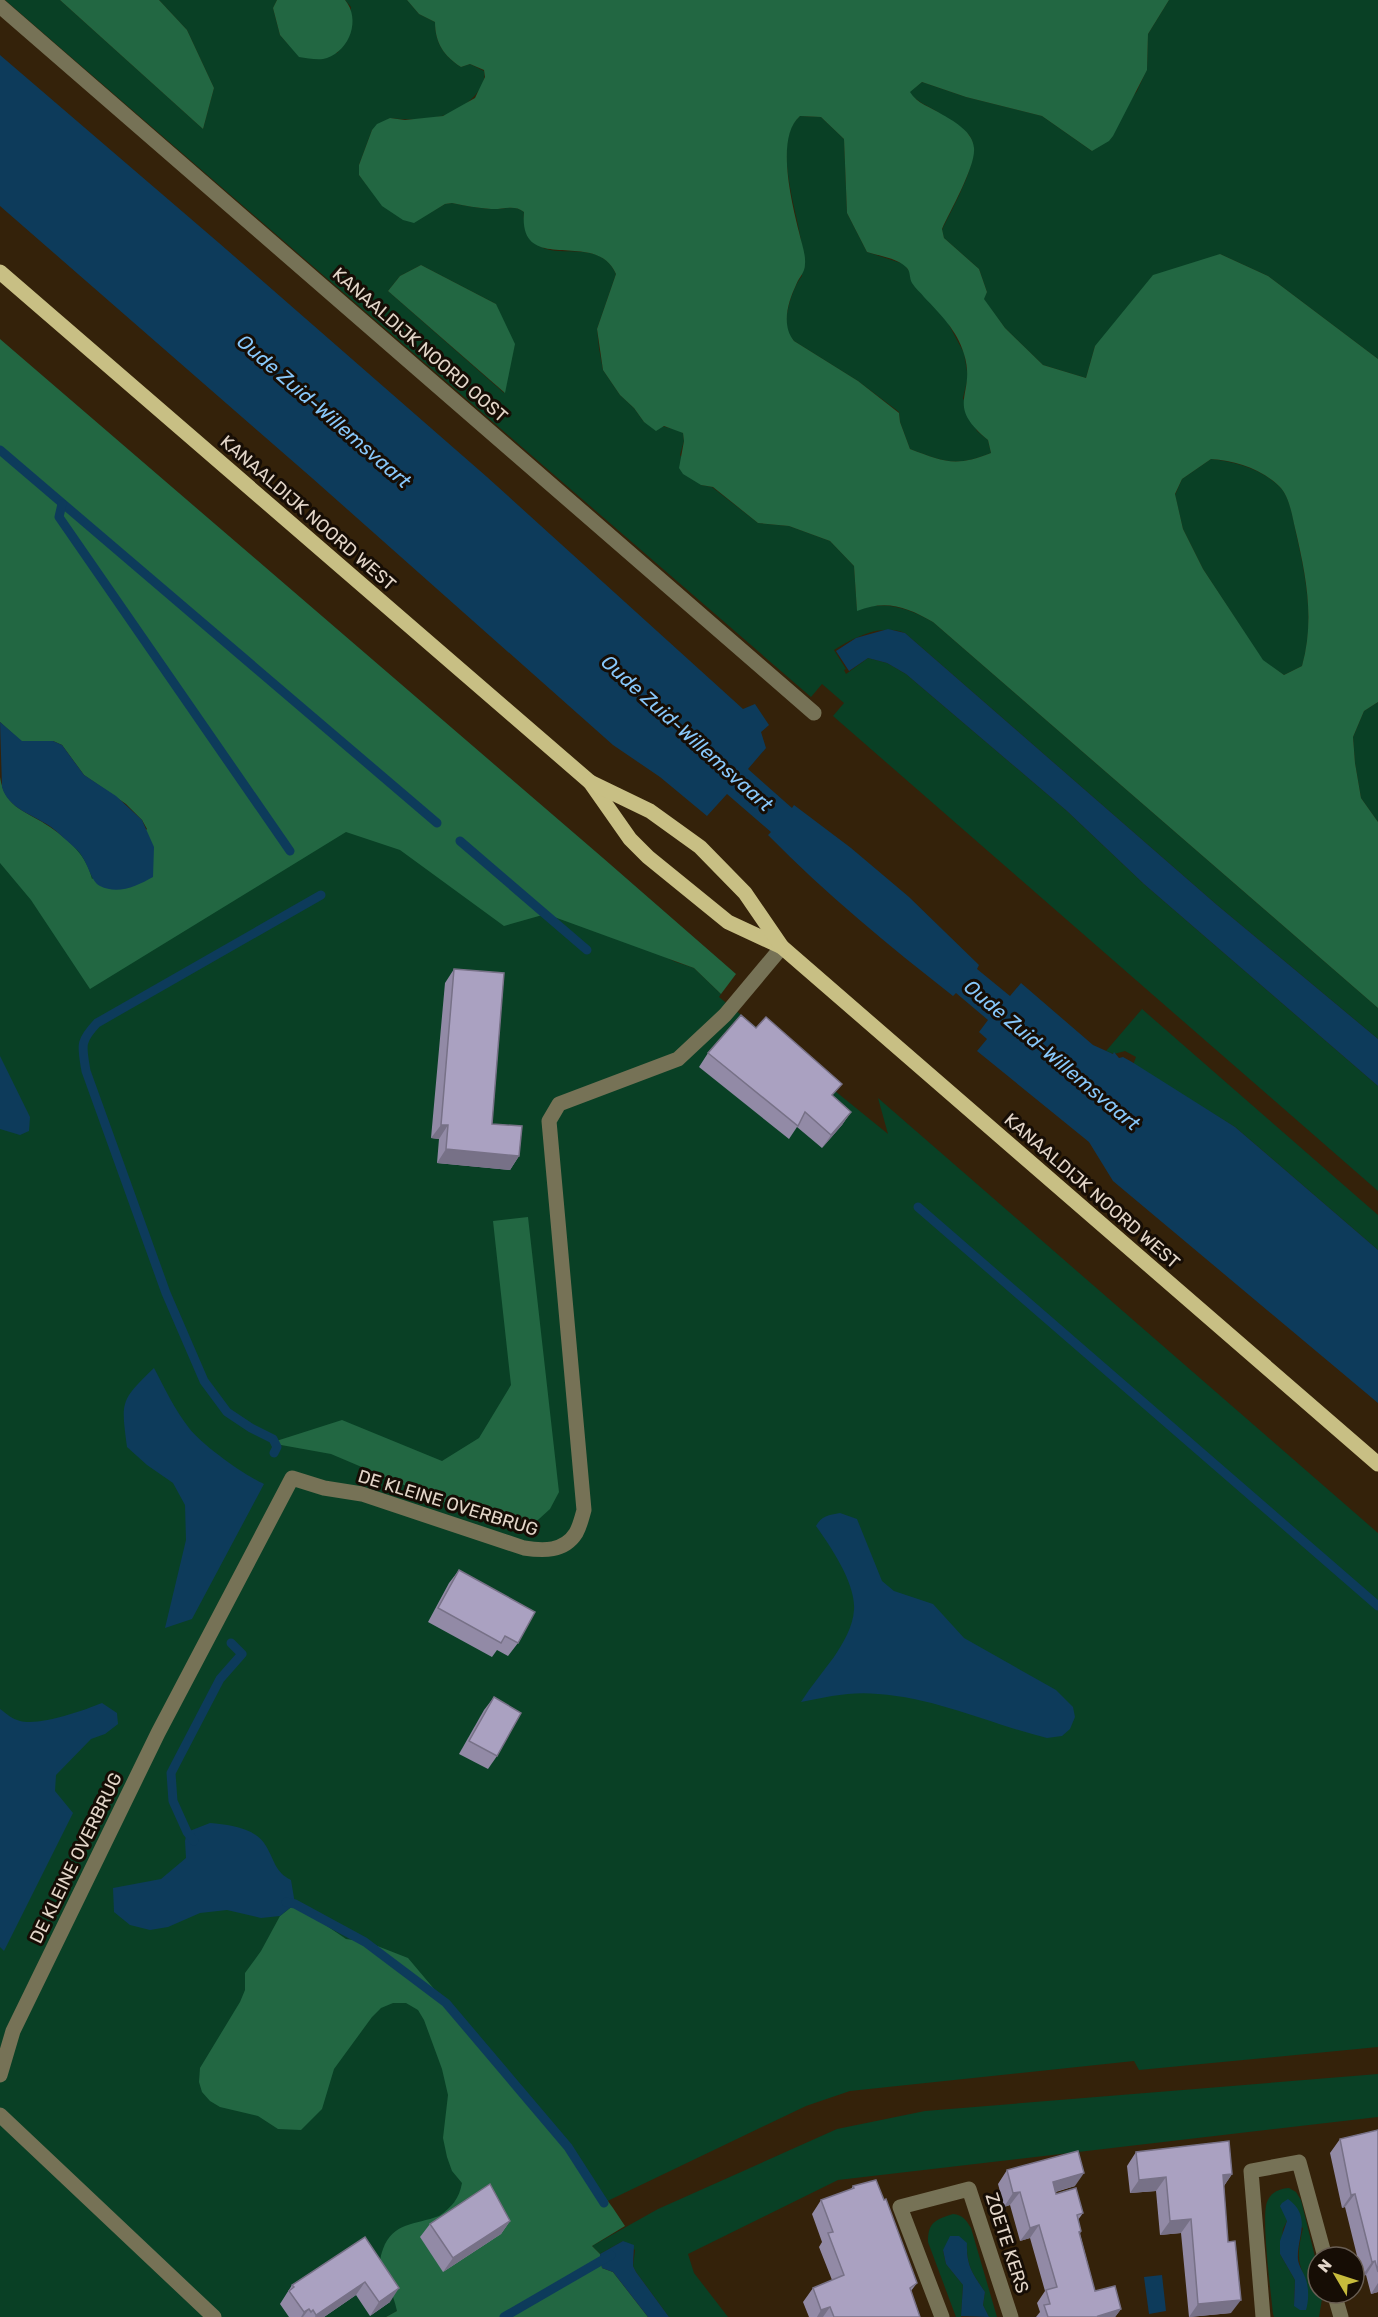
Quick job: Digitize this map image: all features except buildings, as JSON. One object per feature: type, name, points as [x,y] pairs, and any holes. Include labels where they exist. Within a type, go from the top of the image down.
[{"type":"main road","name":"KANAALDIJK NOORD WEST","points":[[0,272],[590,782],[630,839],[648,857],[728,922],[782,947]]},
{"type":"main road","name":"KANAALDIJK NOORD WEST","points":[[590,782],[650,811],[700,847],[745,893],[782,947],[1378,1464]]},
{"type":"street","name":"KANAALDIJK NOORD OOST","points":[[0,6],[814,713]]},
{"type":"street","name":"DE KLEINE OVERBRUG","points":[[0,2075],[13,2031],[158,1733],[292,1478],[324,1488],[362,1494],[524,1548],[544,1552],[560,1547],[576,1534],[585,1510],[549,1121],[559,1104],[678,1059],[725,1015],[782,947]]},
{"type":"street","points":[[0,2115],[214,2317]]},
{"type":"street","points":[[1263,2317],[1251,2171],[1299,2162],[1322,2245]]},
{"type":"street","name":"ZOETE KERS","points":[[942,2317],[900,2207],[969,2189],[1011,2317]]},
{"type":"green space","points":[[5,0],[60,0],[203,129],[214,88],[187,30],[159,0],[277,0],[273,8],[280,35],[288,44],[337,53],[346,41],[351,7],[345,0],[407,0],[419,14],[435,22],[439,43],[450,58],[461,67],[470,64],[484,71],[482,86],[464,105],[442,116],[423,119],[390,118],[372,130],[359,165],[359,175],[370,189],[414,222],[445,204],[452,203],[491,209],[516,208],[524,212],[526,228],[537,244],[547,249],[597,255],[607,262],[616,274],[597,329],[603,370],[620,395],[634,408],[644,422],[683,433],[684,441],[680,455],[701,485],[712,487],[758,523],[789,526],[830,541],[854,566],[857,610],[877,606],[896,607],[933,622],[1378,1008],[1378,1039],[1217,905],[905,633],[886,630],[868,633],[834,650],[846,669],[844,670],[846,674],[868,658],[887,663],[906,674],[1067,811],[1144,884],[1378,1086],[1378,1191],[833,716],[844,703],[822,684],[811,697]],"holes":[[[421,265],[496,304],[504,393],[388,291],[400,276]]]},
{"type":"green space","points":[[60,0],[159,0],[187,30],[214,88],[203,129]]},
{"type":"green space","points":[[277,0],[345,0],[352,16],[351,33],[347,41],[335,54],[324,59],[299,57],[280,35],[273,8]]},
{"type":"green space","points":[[407,0],[1169,0],[1148,34],[1147,70],[1113,136],[1092,151],[1042,116],[966,97],[922,82],[910,92],[920,102],[958,124],[973,142],[974,156],[971,166],[942,229],[944,238],[979,269],[987,292],[984,299],[1005,328],[1043,365],[1086,378],[1095,346],[1153,275],[1220,254],[1268,276],[1378,359],[1378,702],[1364,711],[1353,737],[1361,798],[1378,822],[1378,1008],[933,622],[896,606],[868,607],[857,611],[854,566],[830,541],[789,526],[758,523],[713,487],[701,485],[683,474],[679,468],[684,441],[683,433],[664,426],[656,431],[644,422],[634,408],[620,395],[603,370],[597,329],[616,274],[606,261],[592,254],[545,248],[533,243],[525,232],[524,212],[516,208],[491,209],[445,204],[414,223],[403,220],[382,206],[359,175],[359,165],[372,130],[377,124],[390,118],[405,120],[443,116],[475,98],[485,77],[484,70],[470,64],[461,67],[450,58],[439,43],[435,22],[419,14]],"holes":[[[800,116],[821,117],[844,139],[847,213],[867,252],[893,259],[906,267],[913,285],[942,316],[957,337],[967,368],[964,408],[967,417],[988,440],[991,453],[968,460],[950,461],[910,449],[899,413],[858,381],[794,341],[790,335],[787,321],[788,306],[805,264],[790,188],[787,154],[792,126]],[[1211,459],[1238,464],[1264,474],[1279,486],[1290,506],[1308,597],[1308,631],[1302,666],[1284,675],[1263,660],[1203,569],[1183,529],[1175,494],[1182,479]]]},
{"type":"green space","points":[[1169,0],[1378,0],[1378,359],[1268,276],[1220,254],[1095,346],[1086,378],[1043,365],[1005,328],[983,299],[987,292],[979,269],[944,238],[942,230],[965,182],[973,155],[973,144],[969,135],[962,129],[909,92],[922,82],[966,97],[1042,116],[1092,151],[1137,91],[1147,69],[1148,34]]},
{"type":"green space","points":[[800,116],[821,117],[844,139],[847,213],[867,252],[904,264],[948,323],[964,353],[968,377],[963,398],[977,431],[988,440],[991,453],[968,460],[950,461],[910,449],[900,422],[899,412],[858,381],[794,341],[788,334],[787,312],[792,295],[802,276],[802,255],[789,179],[787,142],[791,127]]},
{"type":"green space","points":[[421,265],[496,304],[515,344],[505,393],[388,291],[400,276]]},
{"type":"green space","points":[[0,339],[736,974],[721,994],[694,968],[546,914],[504,926],[400,850],[346,832],[90,989],[31,900],[0,863],[0,777],[3,788],[12,803],[64,837],[82,856],[92,879],[147,829],[142,820],[126,804],[84,775],[62,745],[53,741],[22,742],[0,722]]},
{"type":"green space","points":[[1211,459],[1255,470],[1279,486],[1288,501],[1303,566],[1308,600],[1308,633],[1302,666],[1284,675],[1263,661],[1203,569],[1183,529],[1175,495],[1182,479]]},
{"type":"green space","points":[[1378,702],[1378,822],[1361,798],[1353,737],[1364,711]]},
{"type":"green space","points":[[365,815],[676,962],[694,968],[721,994],[719,997],[888,1134],[878,1098],[1378,1533],[1378,2047],[1139,2070],[1134,2061],[850,2091],[806,2106],[595,2207],[386,2317],[0,2317],[0,850]]},
{"type":"green space","points":[[1142,1009],[1378,1215],[1378,1250],[1235,1127],[1133,1065],[1136,1057],[1125,1051],[1114,1054],[1106,1051]]},
{"type":"green space","points":[[528,1217],[559,1492],[550,1509],[528,1529],[489,1521],[331,1454],[270,1443],[342,1420],[442,1461],[479,1438],[511,1385],[493,1221]]},
{"type":"green space","points":[[295,1904],[346,1939],[367,1942],[408,1958],[569,2149],[613,2208],[625,2226],[592,2246],[600,2254],[602,2268],[613,2272],[648,2317],[386,2317],[397,2311],[380,2266],[381,2255],[387,2240],[399,2229],[444,2213],[457,2198],[462,2183],[452,2171],[443,2138],[448,2095],[442,2069],[418,2010],[406,2003],[393,2003],[381,2008],[372,2017],[334,2069],[322,2109],[301,2130],[278,2129],[258,2116],[220,2107],[202,2092],[199,2082],[200,2068],[240,2002],[245,1990],[245,1973],[261,1951],[280,1916]]},
{"type":"green space","points":[[1378,2074],[1378,2117],[838,2180],[688,2254],[694,2273],[728,2317],[669,2317],[636,2272],[633,2266],[635,2250],[623,2241],[600,2254],[592,2246],[658,2209],[837,2129],[925,2111]]},
{"type":"green space","points":[[1289,2188],[1296,2192],[1301,2200],[1312,2245],[1306,2245],[1306,2280],[1306,2305],[1321,2305],[1319,2317],[1274,2317],[1265,2211],[1267,2202],[1276,2192]],"holes":[[[1287,2221],[1303,2228],[1299,2255],[1306,2280],[1294,2306],[1295,2280],[1280,2254],[1283,2229]]]},
{"type":"green space","points":[[953,2214],[964,2218],[971,2228],[997,2317],[989,2317],[983,2305],[985,2292],[969,2264],[967,2243],[943,2250],[946,2264],[963,2285],[961,2317],[956,2317],[928,2242],[931,2226]]},
{"type":"water","name":"Oude Zuid-Willemsvaart","points":[[0,55],[487,477],[743,709],[755,704],[769,725],[761,732],[766,748],[748,769],[792,808],[794,805],[851,848],[909,897],[979,965],[977,969],[1010,996],[1021,983],[1093,1045],[1113,1054],[1114,1052],[1119,1058],[1123,1057],[1132,1062],[1235,1127],[1378,1250],[1378,1403],[1113,1181],[1089,1142],[977,1051],[987,1039],[979,1032],[988,1020],[956,993],[953,996],[858,918],[768,835],[771,832],[727,794],[707,816],[660,777],[613,745],[0,206]]},
{"type":"water","points":[[888,629],[905,633],[1217,905],[1378,1039],[1378,1086],[1144,884],[1067,811],[906,674],[887,663],[868,658],[849,671],[836,651],[856,638]]},
{"type":"water","points":[[0,722],[22,741],[53,741],[62,745],[84,775],[116,796],[142,820],[154,847],[153,877],[134,886],[120,889],[107,889],[100,886],[93,879],[83,858],[75,848],[51,827],[22,811],[10,801],[2,787]]},
{"type":"water","points":[[0,1056],[30,1117],[29,1131],[20,1135],[0,1129]]},
{"type":"water","points":[[154,1368],[179,1414],[195,1435],[224,1459],[264,1484],[192,1619],[165,1628],[186,1540],[185,1505],[173,1483],[147,1465],[127,1447],[124,1420],[124,1410],[129,1395]]},
{"type":"water","points":[[840,1513],[857,1519],[882,1581],[894,1591],[933,1604],[964,1638],[1056,1690],[1073,1707],[1075,1717],[1070,1729],[1062,1736],[1047,1738],[942,1706],[900,1696],[849,1694],[801,1702],[841,1646],[850,1629],[853,1616],[854,1600],[847,1578],[816,1526],[823,1518]]},
{"type":"water","points":[[102,1703],[117,1713],[118,1724],[105,1734],[91,1739],[56,1775],[55,1791],[73,1813],[4,1951],[0,1947],[0,1709],[17,1720],[28,1722],[61,1717]]},
{"type":"water","points":[[210,1823],[241,1828],[261,1840],[278,1870],[291,1880],[295,1904],[280,1916],[261,1918],[227,1910],[200,1913],[168,1927],[150,1930],[130,1925],[114,1912],[113,1888],[161,1879],[186,1858],[187,1832]]},
{"type":"water","points":[[1288,2199],[1296,2206],[1302,2220],[1298,2260],[1306,2281],[1306,2310],[1300,2310],[1294,2306],[1295,2280],[1280,2254],[1280,2241],[1287,2221],[1280,2206]]},
{"type":"water","points":[[950,2236],[959,2236],[967,2243],[969,2264],[985,2292],[983,2305],[989,2317],[961,2316],[963,2285],[946,2264],[943,2250]]},
{"type":"water","points":[[623,2241],[634,2245],[633,2266],[669,2317],[648,2317],[613,2272],[602,2268],[600,2254]]},
{"type":"water","points":[[1162,2275],[1166,2311],[1149,2314],[1144,2277]]},
{"type":"waterway","points":[[0,450],[437,823]]},
{"type":"waterway","points":[[62,504],[59,517],[290,851]]},
{"type":"waterway","points":[[460,841],[587,950]]},
{"type":"waterway","points":[[274,1453],[277,1447],[273,1439],[227,1412],[204,1381],[166,1293],[86,1071],[83,1045],[87,1035],[97,1023],[321,895]]},
{"type":"waterway","points":[[918,1207],[1378,1606]]},
{"type":"waterway","points":[[194,1841],[187,1832],[173,1801],[171,1773],[220,1679],[242,1654],[231,1643]]},
{"type":"waterway","points":[[286,1902],[295,1904],[365,1942],[446,2003],[568,2147],[604,2203]]},
{"type":"waterway","points":[[504,2317],[611,2255]]}]
